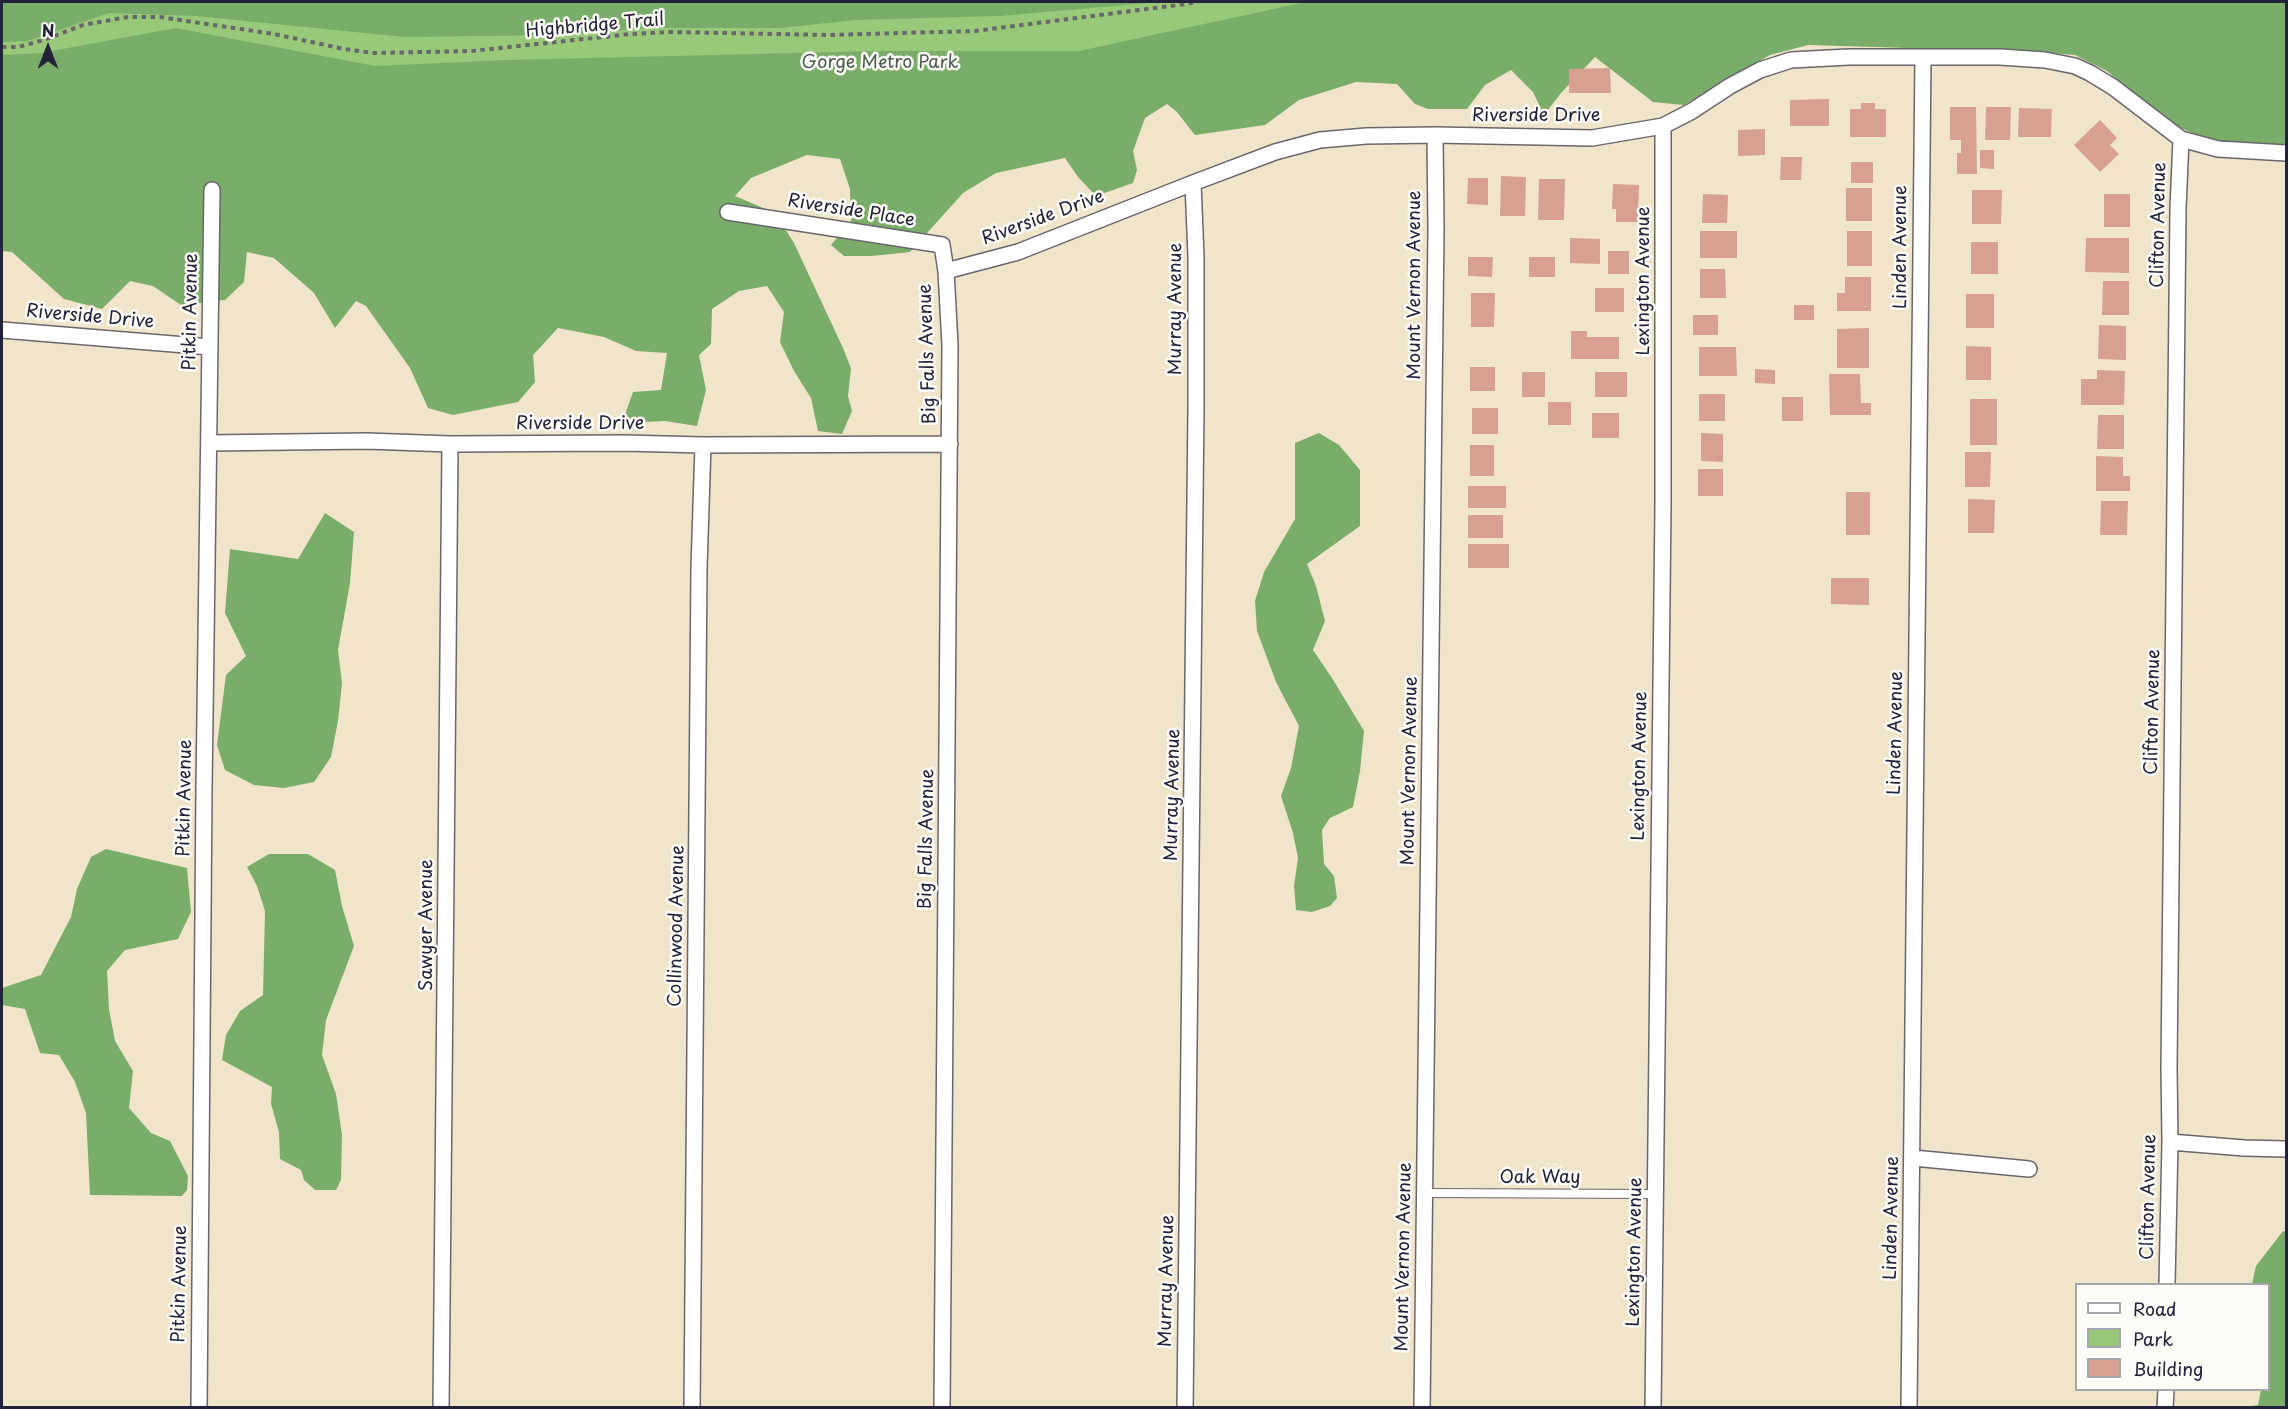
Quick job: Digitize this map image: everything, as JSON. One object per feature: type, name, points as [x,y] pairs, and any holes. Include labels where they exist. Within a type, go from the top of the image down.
[{"type":"street","name":"Riverside Drive","points":[[946,271],[1018,252],[1275,152],[1320,140],[1366,135],[1592,138],[1663,126],[1760,70],[1791,60],[1849,57],[2000,57],[2045,60],[2075,66],[2113,87],[2181,139],[2218,149],[2286,153]]},
{"type":"street","name":"Linden Avenue","points":[[1909,1407],[1923,58]]},
{"type":"street","name":"Lexington Avenue","points":[[1653,1407],[1663,504],[1663,126]]},
{"type":"street","name":"Mount Vernon Avenue","points":[[1422,1407],[1436,230],[1435,135]]},
{"type":"street","name":"Clifton Avenue","points":[[2167,1283],[2177,316],[2181,139]]},
{"type":"street","name":"Murray Avenue","points":[[1185,1407],[1196,408],[1196,257],[1192,183]]},
{"type":"street","name":"Pitkin Avenue","points":[[199,1407],[212,190]]},
{"type":"street","name":"Riverside Place","points":[[728,212],[942,245],[946,271]]},
{"type":"street","name":"Big Falls Avenue","points":[[942,1407],[950,444],[950,345],[946,271]]},
{"type":"street","name":"Riverside Drive","points":[[2,330],[210,347]]},
{"type":"street","name":"Riverside Drive","points":[[209,443],[367,441],[450,444],[950,444]]},
{"type":"street","name":"Sawyer Avenue","points":[[441,1407],[450,444]]},
{"type":"street","name":"Collinwood Avenue","points":[[692,1407],[699,592],[703,445]]},
{"type":"street","points":[[2170,1142],[2286,1149]]},
{"type":"street","points":[[1912,1158],[2029,1169]]},
{"type":"street","points":[[2165,1407],[2166,1391]]},
{"type":"lane","name":"Oak Way","points":[[1424,1193],[1655,1194]]},
{"type":"path","name":"Highbridge Trail","points":[[2,47],[18,47],[83,25],[128,17],[160,17],[274,34],[374,53],[472,51],[670,32],[828,35],[975,31],[1196,2]]},
{"type":"green space","name":"Gorge Metro Park","points":[[2,2],[1512,2],[1255,51],[2,119]]},
{"type":"green space","points":[[2,2],[1158,2],[1000,16],[855,20],[781,28],[650,28],[561,35],[404,37],[196,16],[109,13],[27,41],[2,42]]},
{"type":"green space","points":[[1306,2],[2286,2],[2286,146],[2232,143],[2196,135],[2165,120],[2107,71],[2075,55],[1808,45],[1770,55],[1684,105],[1653,102],[1595,57],[1544,115],[1533,92],[1511,70],[1485,85],[1467,109],[1428,109],[1415,104],[1397,84],[1356,82],[1299,100],[1265,125],[1195,135],[1177,112],[1167,104],[1145,118],[1133,151],[1137,170],[1133,183],[1096,196],[1078,177],[1065,158],[996,173],[963,193],[910,252],[844,256],[831,245],[851,221],[850,189],[840,159],[807,155],[751,178],[735,196],[775,213],[794,243],[843,348],[851,368],[848,396],[852,411],[842,434],[818,431],[811,398],[780,342],[784,312],[767,286],[739,291],[712,309],[711,344],[699,355],[706,390],[697,426],[665,421],[622,423],[633,392],[661,390],[667,353],[636,351],[604,337],[558,328],[533,355],[535,382],[518,402],[453,415],[428,408],[410,368],[366,306],[356,301],[335,328],[314,293],[274,258],[247,252],[244,282],[225,300],[181,305],[153,286],[130,281],[102,309],[64,299],[12,252],[2,251],[2,55],[41,53],[176,28],[375,66],[507,60],[877,51],[1079,51]]},
{"type":"green space","points":[[1319,433],[1339,445],[1360,470],[1360,526],[1307,564],[1316,586],[1325,621],[1313,650],[1364,731],[1353,807],[1330,818],[1322,830],[1324,864],[1334,876],[1337,898],[1330,906],[1312,912],[1296,910],[1294,886],[1298,858],[1281,796],[1291,768],[1299,726],[1276,682],[1257,631],[1255,601],[1264,572],[1295,519],[1295,443]]},
{"type":"green space","points":[[325,513],[354,532],[350,583],[338,650],[342,683],[331,757],[314,782],[284,788],[254,785],[225,770],[217,745],[226,675],[246,656],[225,613],[230,549],[298,559]]},
{"type":"green space","points":[[106,849],[187,868],[191,912],[178,939],[125,950],[107,971],[109,1009],[115,1041],[133,1071],[129,1108],[151,1133],[170,1141],[188,1176],[187,1190],[182,1196],[90,1195],[86,1113],[75,1082],[59,1055],[40,1053],[25,1009],[2,1005],[2,988],[41,975],[71,917],[77,889],[91,857]]},
{"type":"green space","points":[[269,854],[308,854],[335,870],[342,906],[354,946],[326,1020],[322,1055],[336,1094],[342,1135],[341,1180],[336,1190],[315,1190],[304,1180],[301,1170],[280,1159],[279,1132],[271,1104],[272,1087],[222,1060],[226,1035],[240,1011],[263,995],[265,911],[257,886],[247,867]]},
{"type":"green space","points":[[2283,1231],[2286,1232],[2286,1407],[2245,1407],[2258,1405],[2261,1391],[2270,1391],[2270,1283],[2252,1283],[2256,1266]]},
{"type":"building","points":[[1610,68],[1611,93],[1569,93],[1569,69]]},
{"type":"building","points":[[1829,99],[1829,126],[1790,126],[1790,100]]},
{"type":"building","points":[[1861,103],[1875,103],[1875,109],[1886,109],[1886,137],[1850,137],[1850,109],[1861,109]]},
{"type":"building","points":[[1950,107],[1976,107],[1977,174],[1957,174],[1957,153],[1961,153],[1961,140],[1950,140]]},
{"type":"building","points":[[1986,107],[2011,107],[2010,140],[1985,140]]},
{"type":"building","points":[[2019,108],[2052,109],[2051,137],[2018,137]]},
{"type":"building","points":[[2100,120],[2117,138],[2110,145],[2119,154],[2100,172],[2074,145]]},
{"type":"building","points":[[1765,129],[1765,155],[1738,156],[1738,130]]},
{"type":"building","points":[[1980,150],[1994,150],[1994,169],[1980,168]]},
{"type":"building","points":[[1781,157],[1802,157],[1801,180],[1780,180]]},
{"type":"building","points":[[1851,162],[1873,162],[1873,183],[1851,183]]},
{"type":"building","points":[[1501,176],[1526,177],[1525,216],[1500,216]]},
{"type":"building","points":[[1468,178],[1488,178],[1488,205],[1467,204]]},
{"type":"building","points":[[1539,179],[1565,179],[1564,220],[1538,220]]},
{"type":"building","points":[[1613,184],[1639,185],[1638,222],[1616,222],[1616,209],[1612,209]]},
{"type":"building","points":[[1846,188],[1872,188],[1872,221],[1846,221]]},
{"type":"building","points":[[1972,190],[2002,190],[2001,224],[1972,224]]},
{"type":"building","points":[[1703,194],[1728,195],[1727,223],[1702,223]]},
{"type":"building","points":[[2104,194],[2130,194],[2130,227],[2104,227]]},
{"type":"building","points":[[1700,231],[1737,231],[1737,258],[1700,258]]},
{"type":"building","points":[[1847,231],[1872,231],[1872,266],[1847,266]]},
{"type":"building","points":[[1570,238],[1600,239],[1600,264],[1570,263]]},
{"type":"building","points":[[2086,238],[2129,238],[2129,273],[2085,272]]},
{"type":"building","points":[[1971,242],[1998,242],[1998,274],[1971,274]]},
{"type":"building","points":[[1608,251],[1629,251],[1629,274],[1608,274]]},
{"type":"building","points":[[1468,257],[1493,257],[1492,277],[1468,276]]},
{"type":"building","points":[[1529,257],[1555,257],[1555,277],[1529,277]]},
{"type":"building","points":[[1700,269],[1725,269],[1726,298],[1700,298]]},
{"type":"building","points":[[1845,277],[1871,277],[1871,311],[1837,311],[1837,293],[1845,293]]},
{"type":"building","points":[[2103,281],[2129,281],[2129,315],[2102,315]]},
{"type":"building","points":[[1595,288],[1624,288],[1624,312],[1595,312]]},
{"type":"building","points":[[1471,293],[1495,293],[1494,327],[1471,327]]},
{"type":"building","points":[[1966,294],[1994,294],[1994,328],[1966,328]]},
{"type":"building","points":[[1794,305],[1814,305],[1814,320],[1794,320]]},
{"type":"building","points":[[1693,315],[1718,315],[1718,335],[1693,335]]},
{"type":"building","points":[[2099,325],[2126,326],[2126,360],[2098,359]]},
{"type":"building","points":[[1869,328],[1869,368],[1837,368],[1837,329]]},
{"type":"building","points":[[1571,331],[1587,331],[1587,337],[1619,337],[1619,359],[1571,359]]},
{"type":"building","points":[[1966,346],[1991,347],[1991,380],[1966,380]]},
{"type":"building","points":[[1699,347],[1736,347],[1737,376],[1699,376]]},
{"type":"building","points":[[1470,367],[1495,367],[1495,391],[1470,391]]},
{"type":"building","points":[[1755,369],[1775,370],[1775,384],[1755,383]]},
{"type":"building","points":[[2097,370],[2125,371],[2124,405],[2081,405],[2081,379],[2097,379]]},
{"type":"building","points":[[1522,372],[1545,372],[1545,397],[1522,397]]},
{"type":"building","points":[[1595,372],[1627,372],[1627,397],[1595,397]]},
{"type":"building","points":[[1829,374],[1860,374],[1861,403],[1871,403],[1871,415],[1830,415]]},
{"type":"building","points":[[1699,394],[1725,394],[1725,421],[1699,421]]},
{"type":"building","points":[[1782,397],[1803,397],[1803,421],[1782,421]]},
{"type":"building","points":[[1970,399],[1997,399],[1997,445],[1970,445]]},
{"type":"building","points":[[1548,402],[1571,402],[1571,425],[1548,425]]},
{"type":"building","points":[[1472,408],[1498,408],[1498,434],[1472,434]]},
{"type":"building","points":[[1592,413],[1619,413],[1619,438],[1592,438]]},
{"type":"building","points":[[2098,415],[2124,415],[2124,449],[2097,449]]},
{"type":"building","points":[[1701,433],[1723,434],[1723,462],[1701,461]]},
{"type":"building","points":[[1470,445],[1494,445],[1494,476],[1470,476]]},
{"type":"building","points":[[1965,452],[1991,452],[1990,487],[1965,487]]},
{"type":"building","points":[[2096,456],[2123,457],[2123,476],[2130,476],[2130,491],[2096,491]]},
{"type":"building","points":[[1698,469],[1723,469],[1723,496],[1698,496]]},
{"type":"building","points":[[1468,486],[1506,486],[1506,508],[1468,508]]},
{"type":"building","points":[[1846,492],[1870,492],[1870,535],[1846,535]]},
{"type":"building","points":[[1968,499],[1995,500],[1994,533],[1968,533]]},
{"type":"building","points":[[2101,501],[2128,501],[2127,535],[2100,535]]},
{"type":"building","points":[[1468,515],[1503,515],[1503,538],[1468,538]]},
{"type":"building","points":[[1468,544],[1509,544],[1509,568],[1468,568]]},
{"type":"building","points":[[1831,578],[1869,578],[1869,605],[1831,604]]}]
